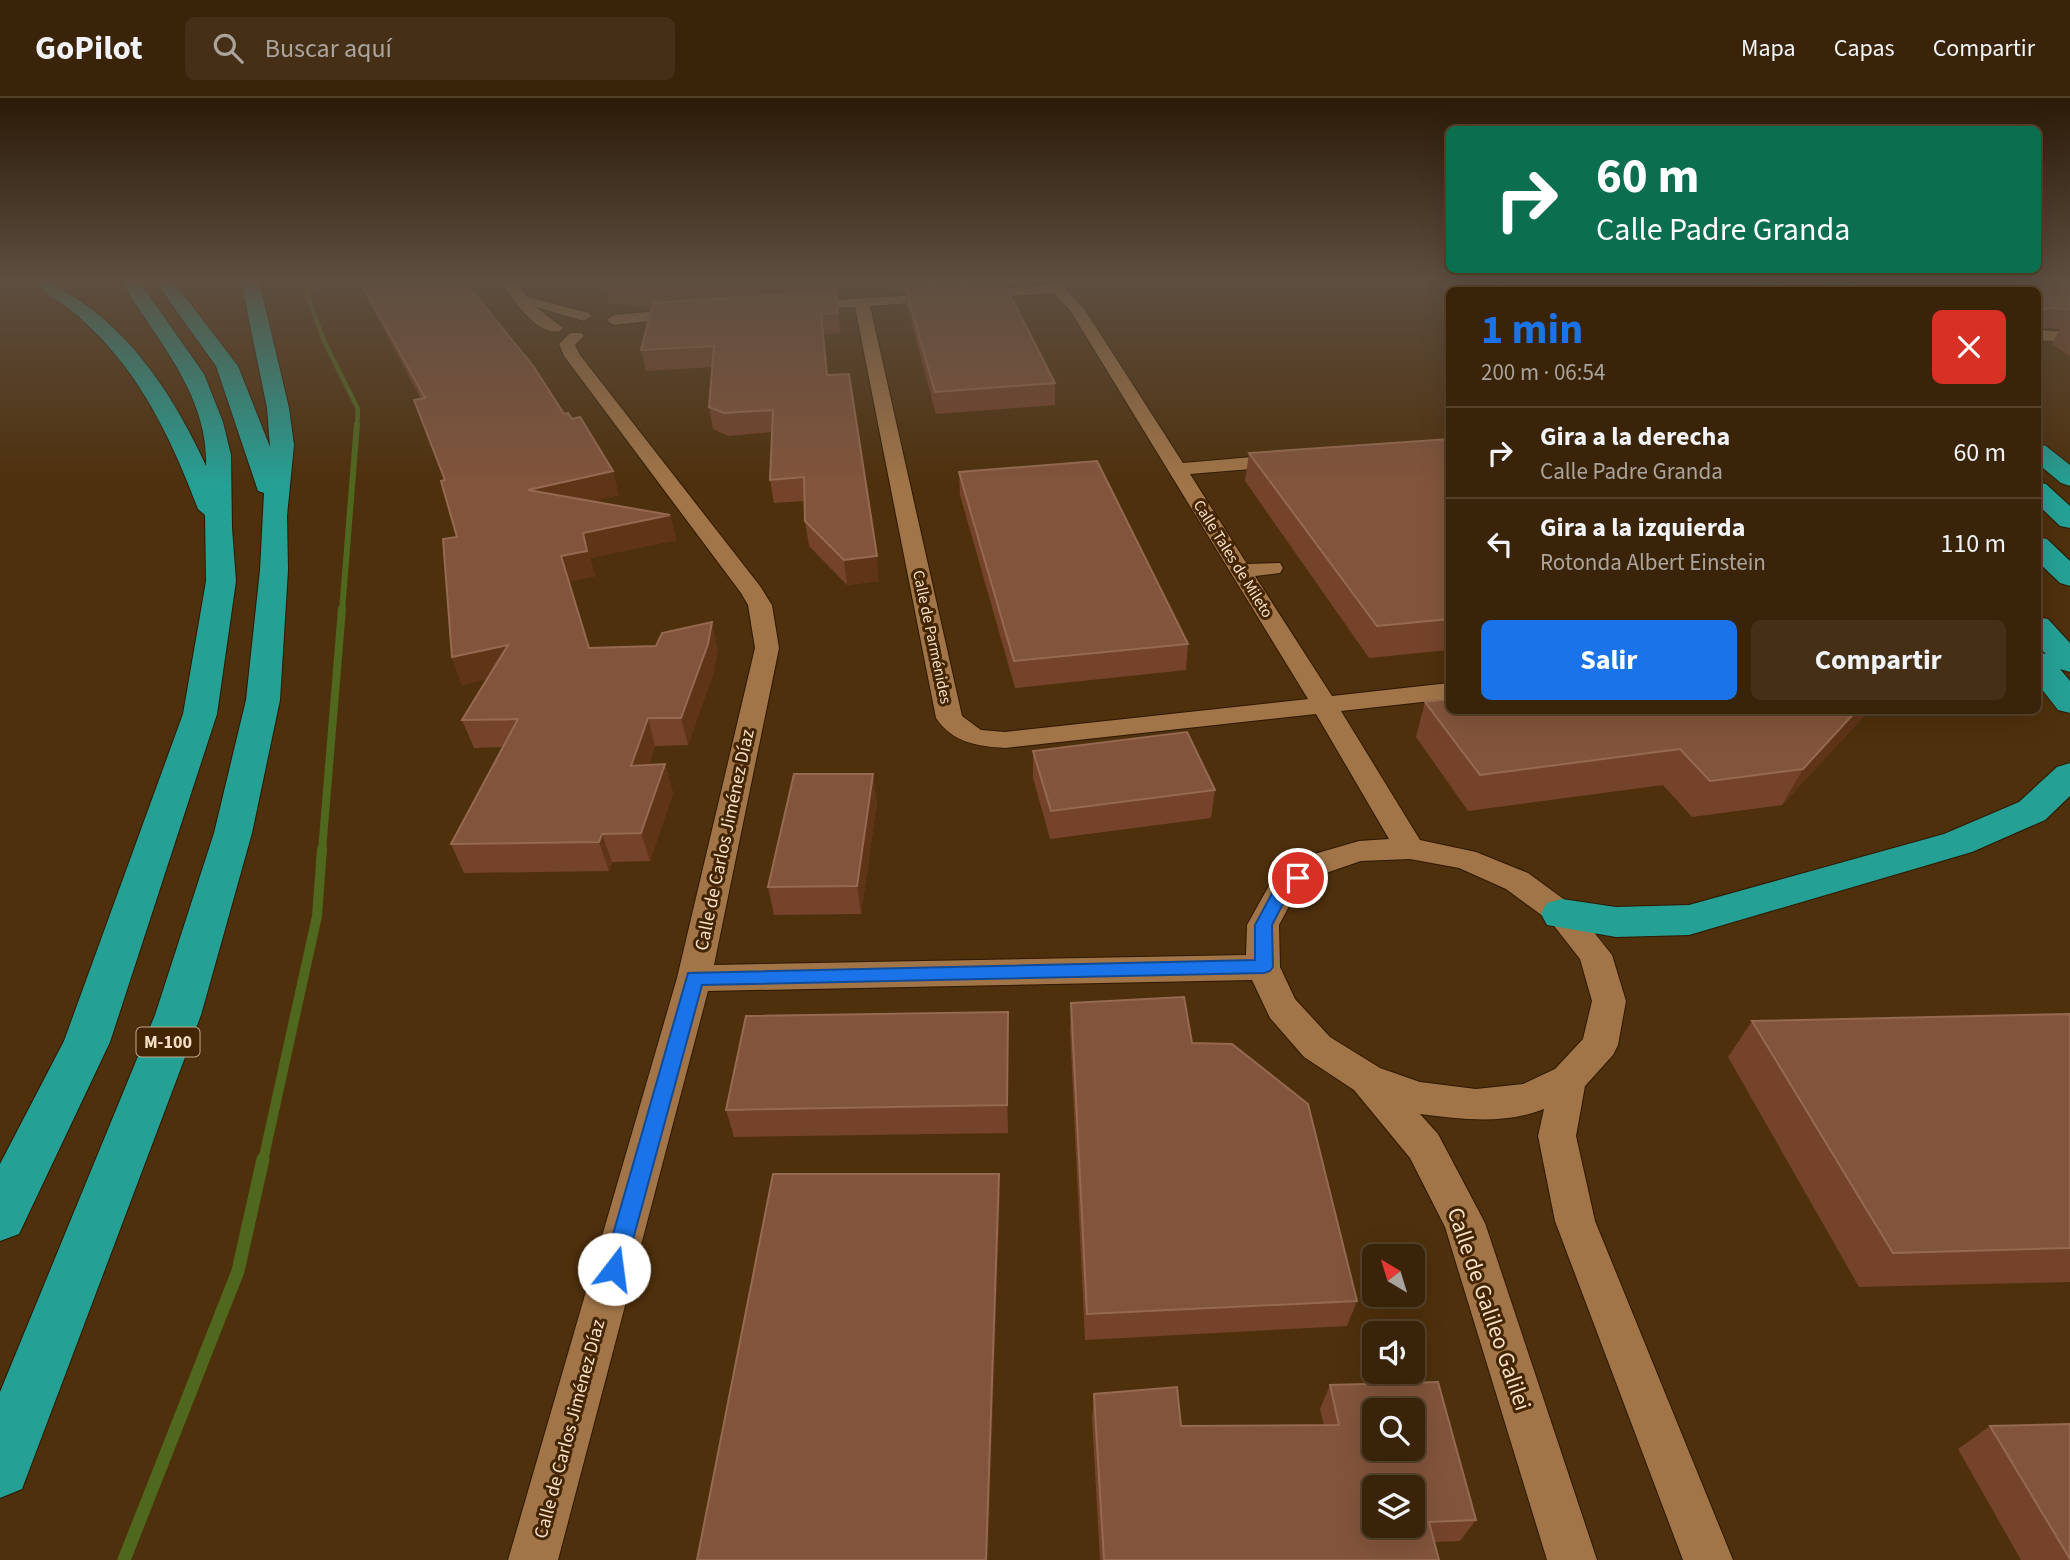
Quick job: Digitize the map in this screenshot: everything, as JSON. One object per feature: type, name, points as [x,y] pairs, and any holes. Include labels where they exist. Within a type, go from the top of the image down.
[{"type":"highway","points":[[122,349],[151,383],[178,429],[218,528]]},
{"type":"highway","points":[[0,1217],[87,1042],[200,714],[221,581],[218,528],[219,455],[211,422],[193,374],[176,349]]},
{"type":"highway","name":"M-100","points":[[0,1467],[178,1015],[233,833],[263,700],[274,570],[274,516],[258,449],[228,366],[215,349]]},
{"type":"highway","points":[[265,349],[276,396],[282,444],[274,516]]},
{"type":"highway","points":[[2041,454],[2070,478]]},
{"type":"highway","points":[[2041,494],[2070,520]]},
{"type":"highway","points":[[2041,549],[2070,577]]},
{"type":"highway","points":[[2041,630],[2070,662]]},
{"type":"highway","points":[[2041,667],[2070,703]]},
{"type":"highway","points":[[1562,914],[1616,922],[1689,920],[1958,843],[2032,811],[2070,775]]},
{"type":"highway","name":"M-100","points":[[0,1448],[38,1372]]},
{"type":"street","name":"Calle de Carlos Jiménez Díaz","points":[[533,1560],[694,978],[767,648],[760,605],[752,591],[569,349]]},
{"type":"street","name":"Calle de Parménides","points":[[872,349],[949,718],[960,731],[978,738],[1005,740],[1446,691]]},
{"type":"street","name":"Calle Tales de Mileto","points":[[1102,349],[1324,704],[1410,849]]},
{"type":"street","points":[[1177,469],[1313,458]]},
{"type":"street","points":[[1240,571],[1272,568]]},
{"type":"street","points":[[1410,849],[1465,859],[1517,881],[1562,914],[1595,956],[1609,1001],[1600,1045],[1568,1080],[1527,1099],[1476,1105],[1420,1098],[1367,1079],[1317,1047],[1282,1008],[1264,967],[1264,925],[1282,890],[1315,865],[1359,851],[1410,849]]},
{"type":"street","points":[[694,978],[1264,967]]},
{"type":"street","name":"Calle de Galileo Galilei","points":[[1367,1079],[1424,1146],[1464,1223],[1572,1560]]},
{"type":"street","points":[[1568,1080],[1557,1136],[1575,1221],[1708,1560]]},
{"type":"building","points":[[398,349],[520,349],[564,414],[568,413],[572,419],[580,417],[613,471],[528,490],[670,515],[583,533],[587,551],[561,556],[589,648],[656,646],[662,633],[712,622],[708,644],[681,718],[648,718],[631,766],[665,764],[641,833],[602,834],[599,842],[451,844],[518,719],[462,720],[508,645],[452,657],[443,539],[457,537],[441,481],[445,480],[414,400],[425,398]]},
{"type":"building","points":[[714,349],[824,349],[827,375],[849,374],[877,556],[844,560],[805,521],[804,477],[770,480],[773,410],[724,413],[709,407]]},
{"type":"building","points":[[923,349],[1038,349],[1055,383],[935,392]]},
{"type":"building","points":[[1446,439],[1446,619],[1377,626],[1249,453]]},
{"type":"building","points":[[1097,461],[1188,644],[1014,661],[959,472]]},
{"type":"building","points":[[1446,699],[1446,714],[1853,714],[1803,769],[1710,781],[1680,749],[1480,775],[1425,702]]},
{"type":"building","points":[[1187,732],[1215,790],[1051,811],[1033,751]]},
{"type":"building","points":[[794,774],[873,774],[857,886],[768,887]]},
{"type":"building","points":[[1184,997],[1192,1043],[1232,1044],[1308,1104],[1357,1301],[1087,1314],[1071,1003]]},
{"type":"building","points":[[1008,1012],[1007,1105],[726,1110],[746,1016]]},
{"type":"building","points":[[2070,1014],[2070,1248],[1893,1253],[1752,1021]]},
{"type":"building","points":[[773,1174],[999,1174],[986,1560],[697,1560]]},
{"type":"building","points":[[1438,1382],[1476,1520],[1429,1522],[1439,1560],[1104,1560],[1094,1394],[1177,1387],[1181,1426],[1339,1425],[1330,1385]]},
{"type":"building","points":[[2070,1424],[2070,1559],[1990,1426]]},
{"type":"waterway","points":[[328,349],[358,409],[357,425]]},
{"type":"waterway","points":[[342,611],[357,424]]},
{"type":"waterway","points":[[322,851],[342,609]]},
{"type":"waterway","points":[[263,1161],[317,916],[322,849]]},
{"type":"waterway","points":[[124,1560],[238,1271],[263,1159]]},
{"type":"route","points":[[614,1269],[694,978],[1264,967],[1264,925],[1282,890],[1298,878]]}]
